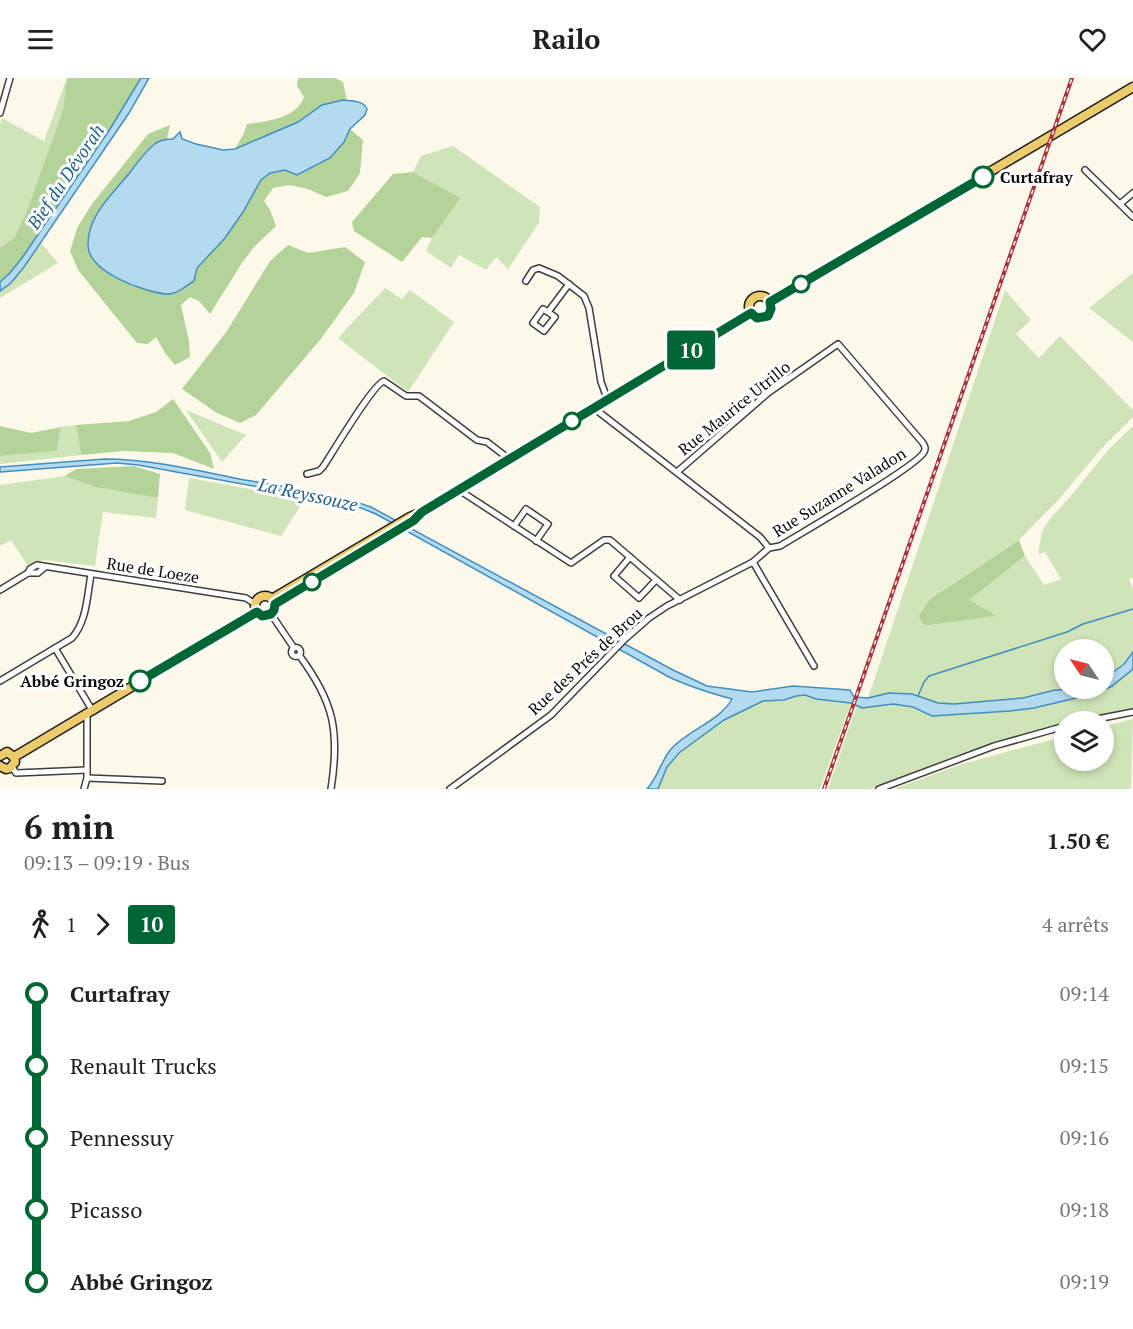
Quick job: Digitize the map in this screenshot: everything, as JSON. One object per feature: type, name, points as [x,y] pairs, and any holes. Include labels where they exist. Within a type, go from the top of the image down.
[{"type":"main road","points":[[770,302],[1133,87]]},
{"type":"main road","points":[[764,297],[770,302],[771,309],[768,316],[757,318],[751,313],[750,305],[755,298],[764,297]]},
{"type":"main road","points":[[273,602],[751,313]]},
{"type":"main road","points":[[14,757],[256,608],[262,597],[273,602]]},
{"type":"main road","points":[[256,608],[262,616],[271,614],[274,610],[273,602]]},
{"type":"main road","points":[[0,766],[6,769],[12,767],[15,762],[10,753],[1,754]]},
{"type":"street","points":[[0,113],[10,78]]},
{"type":"street","points":[[1085,170],[1133,217]]},
{"type":"street","points":[[1120,204],[1133,193]]},
{"type":"street","points":[[526,281],[533,270],[539,268],[558,276],[584,296],[589,308],[601,382],[608,401]]},
{"type":"street","points":[[548,312],[569,284]]},
{"type":"street","name":"Rue Maurice Utrillo","points":[[677,472],[768,393],[838,345]]},
{"type":"street","name":"Rue Suzanne Valadon","points":[[769,548],[780,546],[903,470],[924,452],[923,443],[838,345]]},
{"type":"street","points":[[307,474],[319,471],[323,467],[380,382],[384,381],[406,396],[419,396],[477,440],[487,442],[509,459]]},
{"type":"street","points":[[595,409],[760,537],[769,548]]},
{"type":"street","points":[[459,490],[571,563],[607,539],[680,600]]},
{"type":"street","points":[[514,526],[526,509],[548,524],[536,541]]},
{"type":"street","name":"Rue des Prés de Brou","points":[[450,789],[551,715],[625,639],[649,618],[753,562],[769,548]]},
{"type":"street","points":[[630,557],[614,576],[639,598],[656,580]]},
{"type":"street","points":[[753,562],[814,666]]},
{"type":"street","name":"Rue de Loeze","points":[[0,590],[28,573],[38,573],[45,567],[246,598],[256,608]]},
{"type":"street","points":[[0,681],[72,638],[83,623],[91,574]]},
{"type":"street","points":[[271,614],[294,648],[293,654],[299,655],[315,676],[331,710],[336,754],[331,789]]},
{"type":"street","points":[[55,648],[90,712],[87,778],[84,789]]},
{"type":"street","points":[[1114,716],[1133,712]]},
{"type":"street","points":[[879,789],[994,747],[1054,729]]},
{"type":"street","points":[[12,767],[16,772],[87,770]]},
{"type":"street","points":[[87,778],[162,781]]},
{"type":"green space","points":[[67,78],[63,110],[26,213],[14,238],[0,248],[0,125],[2,118],[44,141]]},
{"type":"green space","points":[[67,78],[141,78],[110,129],[22,258],[0,282],[0,248],[14,238],[26,213],[63,110]]},
{"type":"green space","points":[[298,78],[335,78],[343,82],[347,101],[322,105],[298,122],[235,149],[247,124],[280,118],[300,104],[304,97],[297,86]]},
{"type":"green space","points":[[170,125],[167,139],[151,148],[111,194],[95,218],[87,244],[101,267],[133,286],[166,294],[194,281],[197,268],[225,238],[261,180],[270,173],[285,170],[297,175],[314,167],[335,152],[350,129],[363,140],[360,173],[348,191],[326,197],[308,189],[289,185],[273,188],[264,201],[276,226],[254,247],[242,263],[210,314],[199,301],[190,297],[181,305],[190,357],[175,365],[156,337],[148,344],[137,343],[78,270],[70,251],[77,228],[92,204],[148,134]]},
{"type":"green space","points":[[453,146],[540,207],[539,223],[508,269],[496,257],[486,270],[459,255],[451,268],[426,251],[459,198],[413,172],[421,156]]},
{"type":"green space","points":[[413,172],[460,198],[432,238],[422,237],[402,262],[354,231],[352,222],[393,174]]},
{"type":"green space","points":[[41,243],[58,263],[0,298],[0,291],[19,274]]},
{"type":"green space","points":[[288,245],[308,253],[345,247],[365,262],[354,293],[320,340],[256,415],[240,423],[217,413],[182,389],[227,331],[270,261]]},
{"type":"green space","points":[[1133,273],[1133,342],[1089,308]]},
{"type":"green space","points":[[385,288],[402,299],[410,290],[454,322],[408,392],[338,338]]},
{"type":"green space","points":[[1005,290],[1031,320],[1016,334],[1039,358],[1060,336],[1133,410],[1133,417],[1019,540],[930,599],[930,625],[996,616],[968,600],[1025,556],[1044,585],[1061,579],[1045,552],[1038,554],[1042,531],[1108,450],[1133,426],[1133,578],[1129,579],[1133,589],[1133,652],[1114,671],[1114,639],[1054,639],[1054,690],[1023,698],[954,704],[938,703],[912,694],[889,693],[868,698]]},
{"type":"green space","points":[[173,399],[210,453],[214,469],[173,453],[124,451],[81,455],[76,425],[129,421],[156,412]]},
{"type":"green space","points":[[186,410],[246,435],[222,462]]},
{"type":"green space","points":[[76,425],[81,455],[0,464],[0,456],[57,451],[61,427]]},
{"type":"green space","points":[[0,426],[31,433],[61,427],[57,451],[0,456]]},
{"type":"green space","points":[[134,466],[160,474],[158,498],[95,487],[65,476],[76,469]]},
{"type":"green space","points":[[65,476],[95,487],[158,498],[156,518],[103,512],[95,566],[44,560],[28,566],[11,540],[0,546],[0,485]]},
{"type":"green space","points":[[189,478],[305,499],[281,536],[185,510]]},
{"type":"green space","points":[[1019,540],[1025,556],[969,600],[997,616],[923,624],[919,616],[930,599]]},
{"type":"green space","points":[[1133,669],[1133,709],[1114,713],[1054,711],[1054,726],[960,754],[871,789],[828,789],[857,705],[862,708],[893,704],[913,707],[932,716],[1010,711],[1072,699],[1114,699],[1114,684]]},
{"type":"green space","points":[[805,695],[816,699],[851,703],[820,789],[658,789],[667,767],[679,753],[724,720],[763,701],[784,700]]},
{"type":"green space","points":[[1133,719],[1131,789],[894,789],[959,765],[1054,739],[1054,771],[1114,771],[1114,724]]},
{"type":"water","points":[[141,78],[149,78],[129,113],[24,267],[11,283],[0,291],[0,282],[22,258],[110,129]]},
{"type":"water","points":[[343,100],[360,102],[367,109],[365,115],[350,129],[344,142],[330,158],[297,175],[285,170],[270,173],[261,180],[225,238],[197,268],[194,281],[181,290],[166,294],[132,285],[107,272],[90,255],[89,234],[97,214],[142,156],[156,143],[173,139],[180,132],[182,139],[196,144],[223,150],[235,149],[298,122],[322,105]]},
{"type":"water","name":"La Reyssouze","points":[[104,459],[139,461],[325,494],[356,502],[371,507],[673,670],[707,686],[752,692],[793,686],[850,690],[854,697],[868,698],[889,693],[912,694],[938,703],[954,704],[1023,698],[1054,690],[1054,699],[1072,699],[1010,711],[932,716],[913,707],[893,704],[862,708],[851,703],[816,699],[805,695],[784,700],[763,701],[724,720],[679,753],[667,767],[658,789],[647,789],[671,749],[720,713],[732,699],[700,690],[669,677],[376,514],[331,500],[138,465],[117,463],[0,472],[0,467]]},
{"type":"water","points":[[1133,652],[1133,669],[1114,684],[1114,672],[1124,664]]},
{"type":"waterway","points":[[918,696],[929,676],[1133,609]]},
{"type":"railway","points":[[824,789],[1072,78]]},
{"type":"bus line","name":"10","points":[[140,681],[257,612],[262,616],[271,614],[275,604],[413,521],[422,512],[751,313],[757,318],[768,316],[772,306],[770,302],[983,177]]},
{"type":"place","name":"Curtafray","points":[[983,177]]},
{"type":"place","name":"Abbé Gringoz","points":[[140,681]]},
{"type":"water label","name":"Bief du Dévorah","points":[[66,177]]}]
